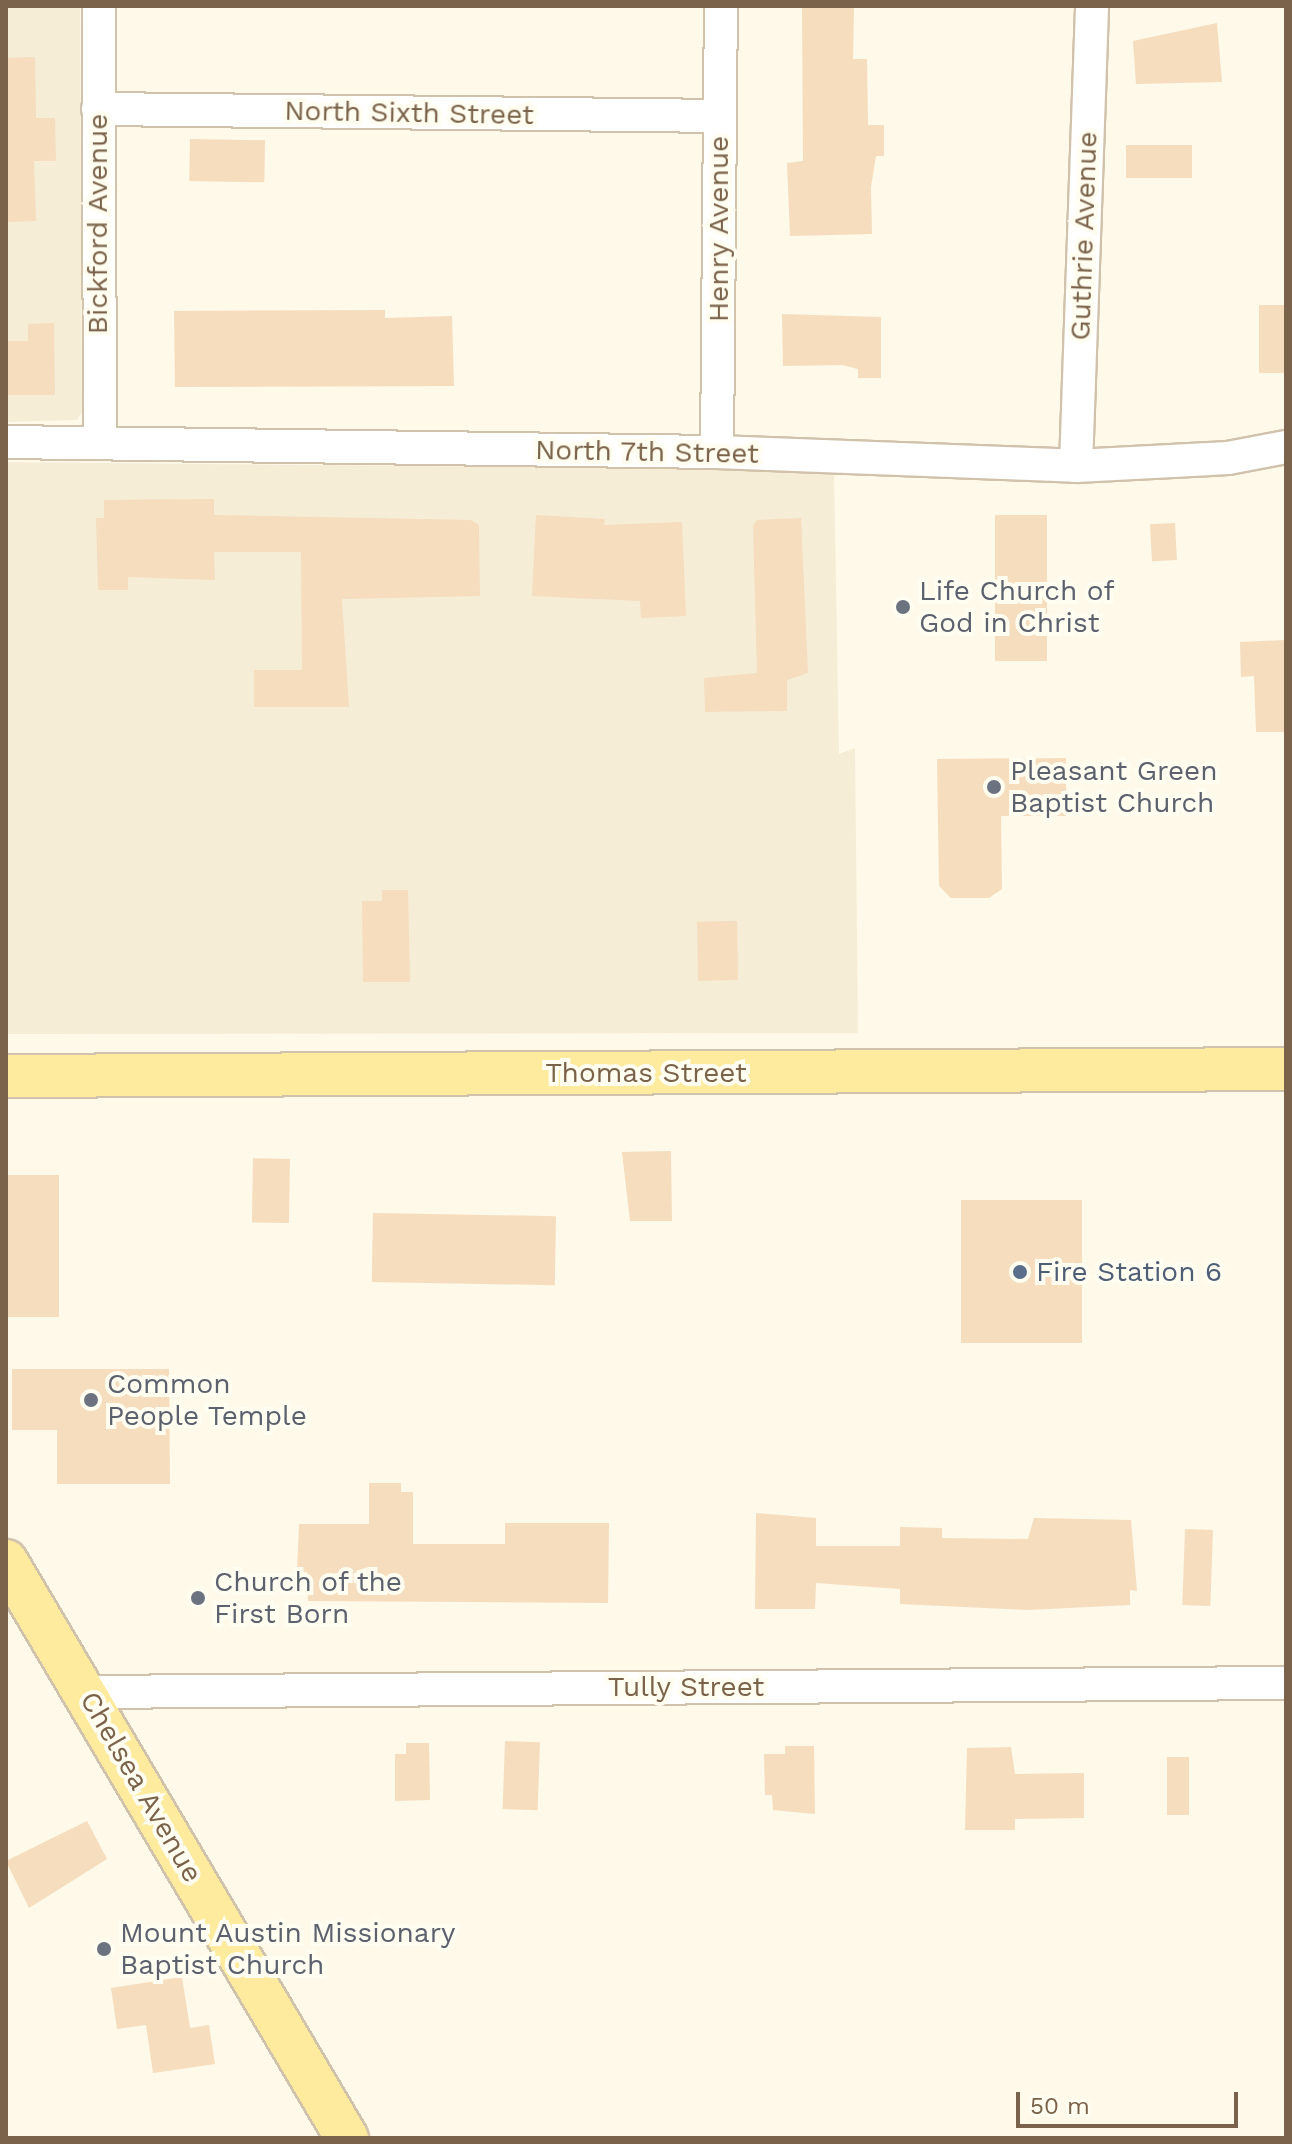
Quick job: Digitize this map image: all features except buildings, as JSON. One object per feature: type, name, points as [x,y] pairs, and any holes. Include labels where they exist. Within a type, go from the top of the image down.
[{"type":"main road","name":"Thomas Street","points":[[6,1076],[1286,1069]]},
{"type":"main road","name":"Chelsea Avenue","points":[[6,1561],[347,2138]]},
{"type":"street","name":"Bickford Avenue","points":[[99,6],[100,442]]},
{"type":"street","name":"Henry Avenue","points":[[717,452],[721,6]]},
{"type":"street","name":"Guthrie Avenue","points":[[1076,466],[1092,6]]},
{"type":"street","name":"North Sixth Street","points":[[98,109],[720,116]]},
{"type":"street","name":"North 7th Street","points":[[6,442],[717,452],[1076,466],[1228,458],[1286,447]]},
{"type":"street","name":"Tully Street","points":[[86,1692],[1286,1683]]},
{"type":"shaded area","points":[[6,6],[80,6],[82,412],[77,420],[6,422]]},
{"type":"shaded area","points":[[6,462],[834,470],[839,754],[855,748],[858,1033],[6,1034]]},
{"type":"place","name":"Life Church of God in Christ","points":[[903,607]]},
{"type":"place","name":"Pleasant Green Baptist Church","points":[[994,787]]},
{"type":"place","name":"Fire Station 6","points":[[1020,1272]]},
{"type":"place","name":"Common People Temple","points":[[91,1400]]},
{"type":"place","name":"Church of the First Born","points":[[198,1598]]},
{"type":"place","name":"Mount Austin Missionary Baptist Church","points":[[104,1949]]}]
